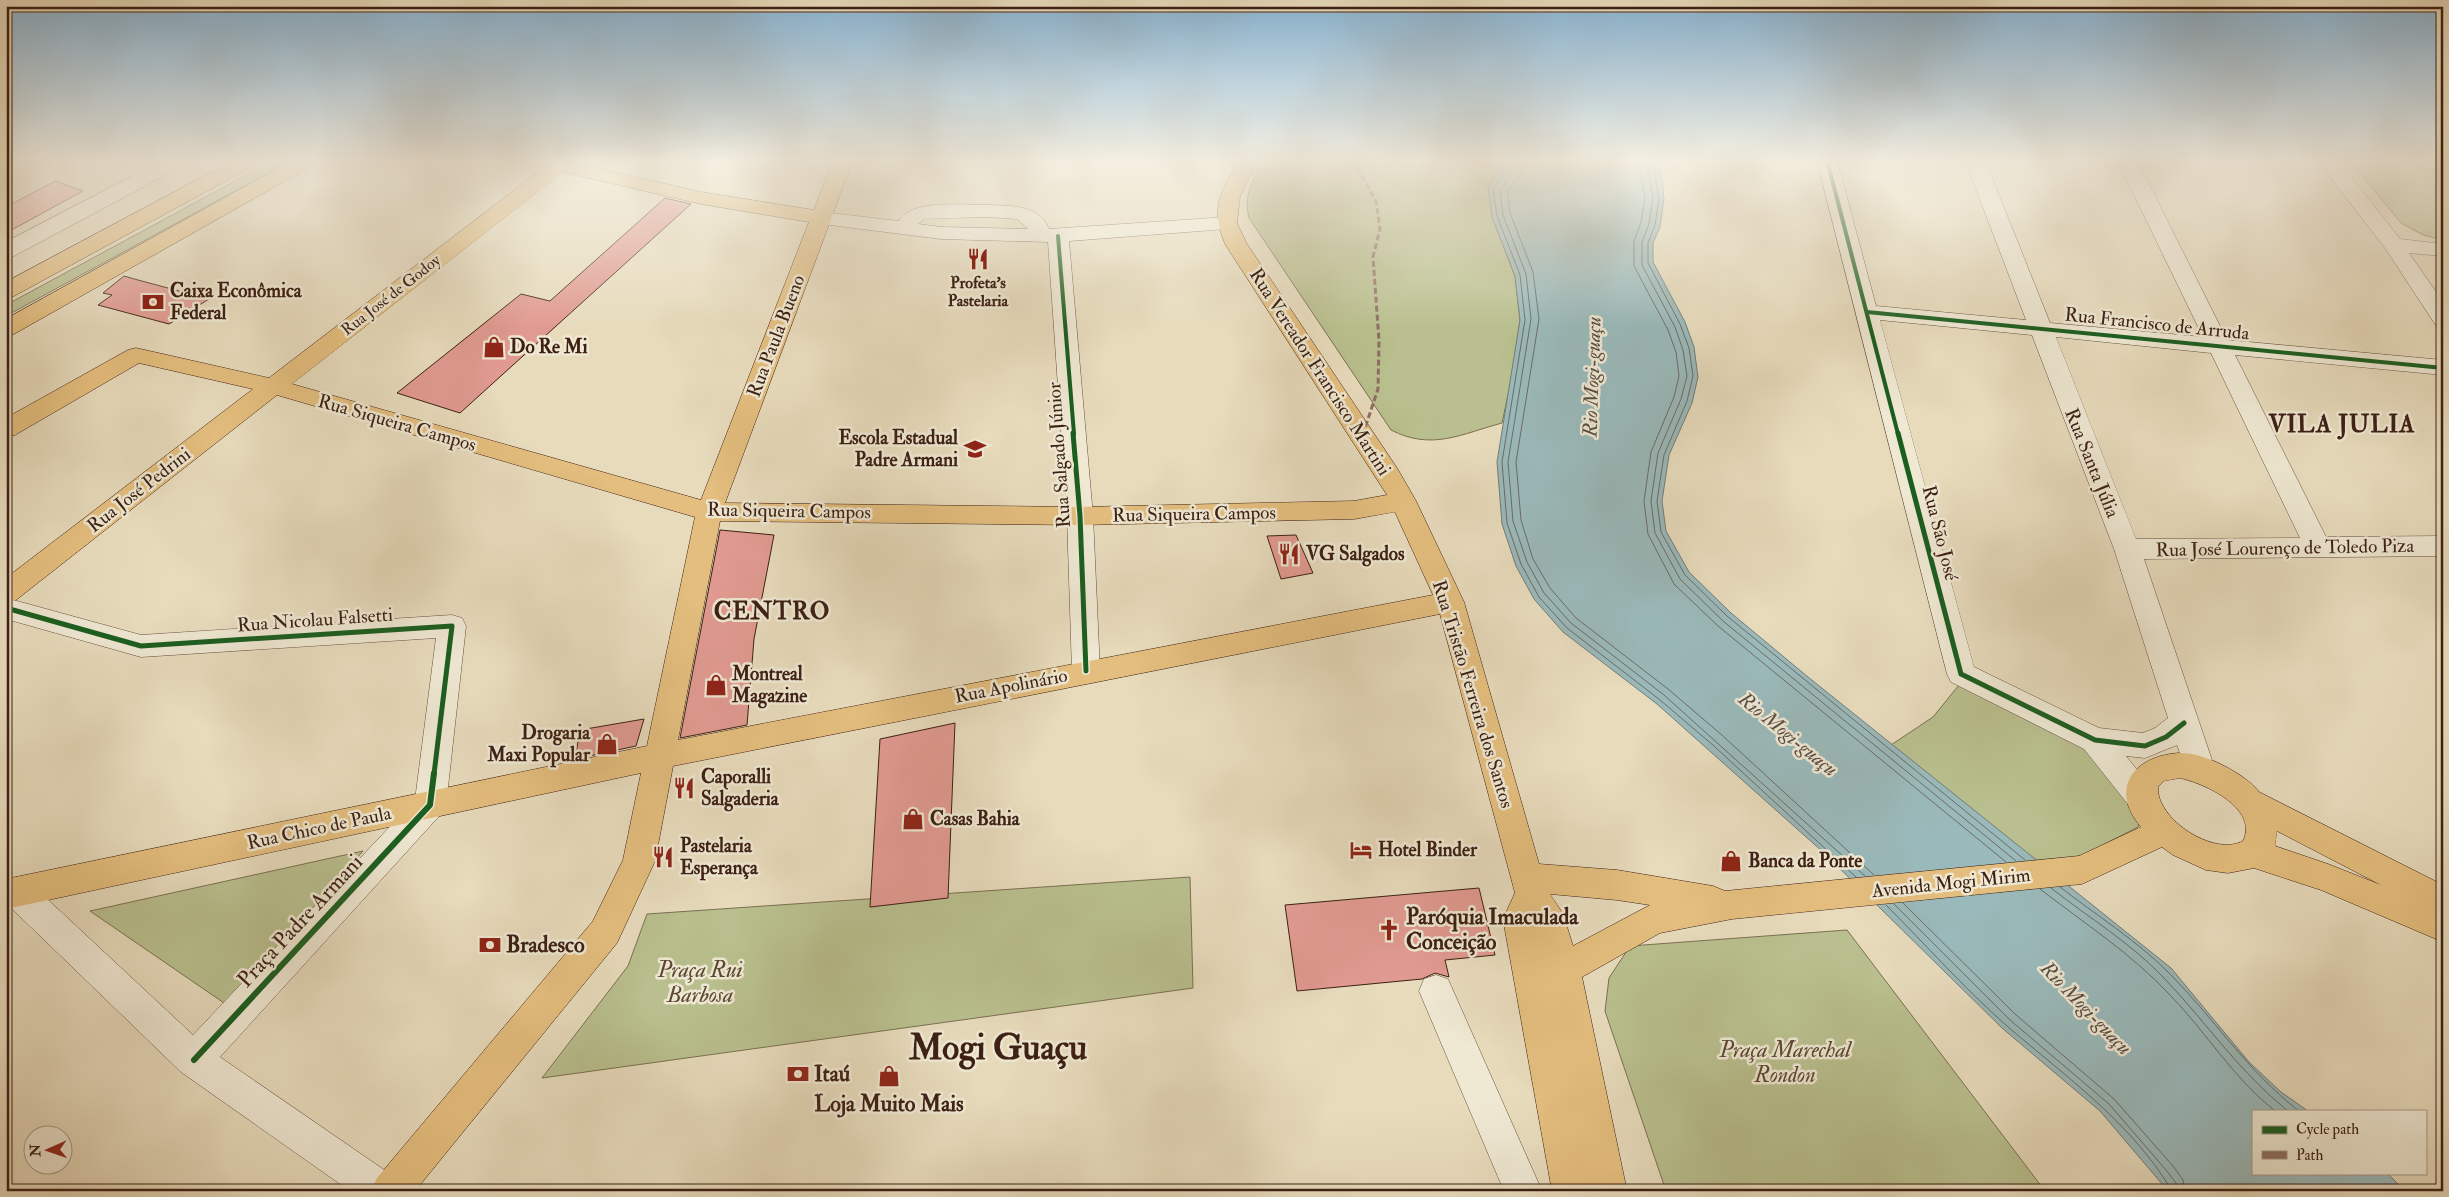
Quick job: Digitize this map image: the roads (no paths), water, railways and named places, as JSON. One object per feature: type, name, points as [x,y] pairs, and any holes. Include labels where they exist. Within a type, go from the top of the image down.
[{"type":"main road","points":[[6,291],[146,216]]},
{"type":"main road","points":[[6,329],[208,216]]},
{"type":"main road","name":"Rua José de Godoy","points":[[272,386],[493,216]]},
{"type":"main road","points":[[809,216],[822,218]]},
{"type":"main road","points":[[1227,224],[1228,216]]},
{"type":"main road","name":"Rua Paula Bueno","points":[[660,757],[709,512],[822,218]]},
{"type":"main road","name":"Rua Vereador Francisco Martini","points":[[1227,224],[1236,244],[1384,468],[1403,500]]},
{"type":"main road","name":"Rua Siqueira Campos","points":[[6,429],[136,355],[272,386],[709,512],[1080,516],[1354,510],[1403,500]]},
{"type":"main road","name":"Rua José Pedrini","points":[[6,593],[272,386]]},
{"type":"main road","name":"Rua Tristão Ferreira dos Santos","points":[[1403,500],[1450,602],[1529,886],[1551,925],[1563,969],[1608,1191]]},
{"type":"main road","name":"Rua Apolinário","points":[[660,757],[1086,671],[1450,602]]},
{"type":"main road","points":[[390,1191],[605,932],[639,861],[660,757]]},
{"type":"main road","name":"Rua Chico de Paula","points":[[12,893],[660,757]]},
{"type":"main road","points":[[2180,765],[2200,769],[2219,777],[2236,788],[2250,802],[2259,816],[2263,831],[2261,844],[2252,854],[2238,859],[2220,859],[2200,854],[2180,845],[2162,832],[2149,816],[2142,799],[2142,785],[2149,773],[2162,766],[2180,765]]},
{"type":"main road","points":[[2250,802],[2443,901]]},
{"type":"main road","name":"Avenida Mogi Mirim","points":[[1563,969],[1654,919],[1732,904],[2082,870],[2162,832]]},
{"type":"main road","points":[[2252,854],[2328,878],[2443,927]]},
{"type":"main road","name":"Avenida Mogi Mirim","points":[[1529,886],[1617,885],[1732,904]]},
{"type":"main road","points":[[1529,886],[1520,919],[1571,1191]]},
{"type":"street","points":[[6,251],[73,216]]},
{"type":"street","name":"Rua São José","points":[[1842,216],[1960,674],[2095,740],[2145,746],[2166,737],[2184,723]]},
{"type":"street","name":"Rua Santa Júlia","points":[[1996,216],[2127,549],[2200,769]]},
{"type":"street","points":[[2154,216],[2318,547]]},
{"type":"street","points":[[2370,216],[2393,245],[2443,319]]},
{"type":"street","points":[[822,218],[941,234],[1050,236],[1227,224]]},
{"type":"street","name":"Rua Salgado Júnior","points":[[1050,236],[1080,516],[1086,671]]},
{"type":"street","points":[[2393,245],[2443,250]]},
{"type":"street","name":"Rua Francisco de Arruda","points":[[1868,312],[2443,368]]},
{"type":"street","name":"Rua José Lourenço de Toledo Piza","points":[[2127,549],[2443,546]]},
{"type":"street","name":"Rua Nicolau Falsetti","points":[[6,608],[141,646],[452,626],[430,804]]},
{"type":"street","name":"Rua São José","points":[[2095,740],[2142,799]]},
{"type":"street","name":"Praça Padre Armani","points":[[194,1060],[430,804]]},
{"type":"street","points":[[12,893],[194,1060],[383,1191]]},
{"type":"street","points":[[1436,991],[1523,1191]]},
{"type":"water","name":"Rio Mogi-guaçu","points":[[1662,216],[1660,227],[1653,243],[1653,262],[1685,322],[1694,347],[1698,377],[1692,403],[1669,455],[1662,501],[1666,531],[1689,572],[1731,613],[1808,677],[2171,968],[2249,1062],[2281,1092],[2307,1110],[2252,1110],[2252,1174],[2388,1174],[2405,1191],[2168,1191],[2100,1111],[2002,1028],[1823,852],[1657,704],[1563,632],[1534,599],[1516,566],[1502,524],[1497,462],[1520,320],[1515,276],[1492,217]]},
{"type":"place","name":"Profeta's Pastelaria","points":[[978,259]]},
{"type":"place","name":"Caixa Econômica Federal","points":[[153,302]]},
{"type":"place","name":"Do Re Mi","points":[[494,347]]},
{"type":"place","name":"Escola Estadual Padre Armani","points":[[975,449]]},
{"type":"place","name":"VG Salgados","points":[[1289,554]]},
{"type":"place","name":"Montreal Magazine","points":[[716,685]]},
{"type":"place","name":"Drogaria Maxi Popular","points":[[607,744]]},
{"type":"place","name":"Caporalli Salgaderia","points":[[684,788]]},
{"type":"place","name":"Casas Bahia","points":[[913,819]]},
{"type":"place","name":"Hotel Binder","points":[[1361,850]]},
{"type":"place","name":"Pastelaria Esperança","points":[[663,857]]},
{"type":"place","name":"Banca da Ponte","points":[[1731,861]]},
{"type":"place","name":"Paróquia Imaculada Conceição","points":[[1389,930]]},
{"type":"place","name":"Bradesco","points":[[490,945]]},
{"type":"place","name":"Itaú","points":[[798,1074]]},
{"type":"place","name":"Loja Muito Mais","points":[[889,1076]]},
{"type":"district","name":"VILA JULIA","points":[[2342,424]]},
{"type":"district","name":"CENTRO","points":[[772,611]]},
{"type":"district","name":"Mogi Guaçu","points":[[998,1048]]},
{"type":"park label","name":"Praça Rui Barbosa","points":[[700,982]]},
{"type":"park label","name":"Praça Marechal Rondon","points":[[1785,1062]]}]
